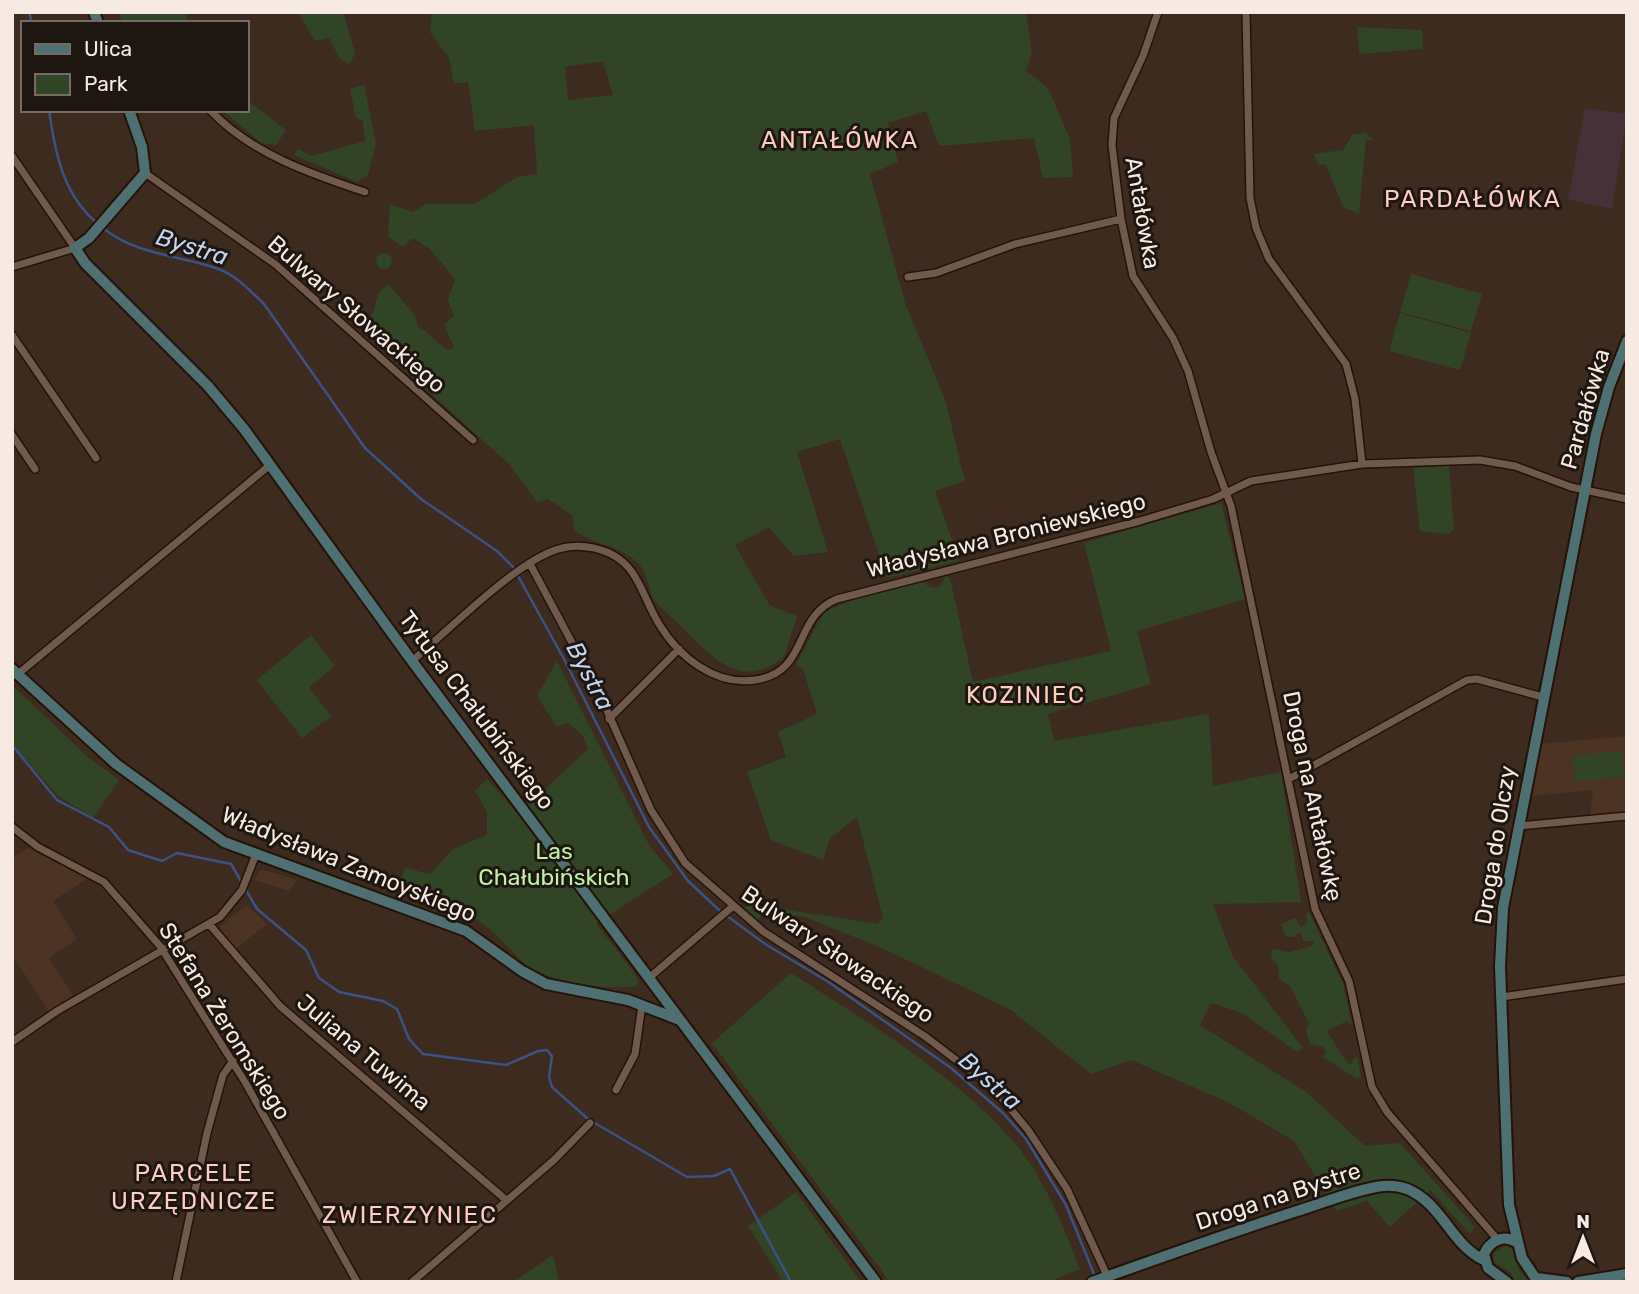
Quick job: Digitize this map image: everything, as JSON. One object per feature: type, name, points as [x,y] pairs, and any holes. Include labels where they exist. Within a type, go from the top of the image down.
[{"type":"street","name":"Antałówka","points":[[1158,12],[1143,56],[1114,118],[1112,145],[1121,219],[1133,276],[1173,338],[1188,371],[1226,494]]},
{"type":"street","points":[[1246,12],[1250,198],[1256,228],[1282,280],[1327,335],[1346,364],[1355,398],[1362,464]]},
{"type":"street","points":[[12,267],[75,248],[92,235],[145,173],[142,147],[130,112]]},
{"type":"street","points":[[212,112],[224,126],[259,149],[365,192]]},
{"type":"street","points":[[12,156],[75,248]]},
{"type":"street","name":"Bulwary Słowackiego","points":[[145,173],[275,264],[473,440]]},
{"type":"street","points":[[908,277],[936,273],[1015,244],[1121,219]]},
{"type":"street","name":"Tytusa Chałubińskiego","points":[[75,248],[85,263],[208,386],[270,466],[412,661],[876,1282]]},
{"type":"street","points":[[12,335],[96,458]]},
{"type":"street","name":"Pardałówka","points":[[1585,489],[1604,401],[1627,341]]},
{"type":"street","points":[[12,435],[36,469]]},
{"type":"street","name":"Władysława Broniewskiego","points":[[412,661],[527,566],[547,553],[572,545],[611,554],[632,572],[659,624],[679,649],[697,665],[719,677],[745,681],[767,677],[789,665],[814,614],[837,599],[1140,521],[1226,494],[1251,481],[1362,464],[1480,460],[1515,466],[1572,487],[1627,499]]},
{"type":"street","points":[[15,672],[270,466]]},
{"type":"street","name":"Droga do Olczy","points":[[1537,1280],[1523,1261],[1510,1212],[1501,997],[1502,918],[1517,826],[1585,489]]},
{"type":"street","name":"Droga na Antałówkę","points":[[1226,494],[1241,547],[1314,909],[1349,981],[1370,1082],[1387,1112],[1485,1228],[1493,1246]]},
{"type":"street","name":"Bulwary Słowackiego","points":[[527,566],[555,606],[651,810],[685,863],[730,908],[793,952],[926,1037],[994,1089],[1046,1155],[1070,1196],[1107,1278]]},
{"type":"street","points":[[609,719],[679,649]]},
{"type":"street","name":"Władysława Zamoyskiego","points":[[15,672],[134,777],[213,835],[256,854],[466,931],[542,982],[628,1000],[682,1021]]},
{"type":"street","points":[[1289,779],[1467,680],[1477,679],[1543,697]]},
{"type":"street","points":[[1517,826],[1627,816]]},
{"type":"street","name":"Stefana Żeromskiego","points":[[12,827],[38,847],[104,883],[162,950],[233,1061],[357,1282]]},
{"type":"street","points":[[12,1042],[57,1011],[209,924],[225,912],[238,896],[256,854]]},
{"type":"street","points":[[650,977],[730,908]]},
{"type":"street","name":"Juliana Tuwima","points":[[209,924],[280,1006],[505,1199]]},
{"type":"street","points":[[1501,997],[1627,979]]},
{"type":"street","name":"Władysława Zamoyskiego","points":[[628,1000],[646,1000],[660,990]]},
{"type":"street","points":[[616,1090],[635,1054],[642,1005]]},
{"type":"street","points":[[176,1282],[207,1133],[223,1075],[233,1061]]},
{"type":"street","points":[[412,1282],[505,1199],[554,1160],[590,1123]]},
{"type":"street","name":"Droga na Bystre","points":[[1092,1282],[1270,1220],[1382,1186],[1402,1187],[1419,1196],[1470,1254],[1493,1246]]},
{"type":"street","name":"Droga do Olczy","points":[[1493,1246],[1510,1212]]},
{"type":"street","points":[[1493,1246],[1516,1241]]},
{"type":"street","name":"Droga na Bystre","points":[[1493,1246],[1488,1268],[1507,1282]]},
{"type":"street","points":[[1578,1282],[1627,1274]]},
{"type":"street","points":[[1537,1280],[1567,1282]]},
{"type":"shaded area","points":[[1585,108],[1627,114],[1612,209],[1568,199]]},
{"type":"shaded area","points":[[1627,736],[1627,812],[1590,816],[1593,790],[1531,796],[1540,744]]},
{"type":"shaded area","points":[[28,848],[88,878],[53,901],[77,939],[49,958],[73,995],[49,1011],[12,955],[12,858]]},
{"type":"shaded area","points":[[265,870],[297,880],[289,891],[255,880],[259,871]]},
{"type":"shaded area","points":[[246,905],[267,924],[234,950],[220,932],[221,926]]},
{"type":"green space","points":[[119,12],[186,12],[188,21],[121,21]]},
{"type":"green space","points":[[298,12],[343,12],[355,53],[350,64],[340,59],[329,38],[315,41]]},
{"type":"green space","points":[[432,12],[1026,12],[1032,51],[1026,71],[1048,88],[1070,139],[1073,177],[1043,178],[1034,138],[939,146],[926,111],[888,123],[898,162],[870,174],[906,306],[945,399],[965,481],[935,491],[959,561],[887,578],[840,439],[797,452],[828,552],[794,556],[769,527],[735,545],[770,606],[797,616],[784,657],[768,667],[740,671],[716,659],[654,600],[640,565],[625,554],[574,530],[572,515],[548,499],[537,502],[509,464],[366,335],[379,292],[388,284],[415,315],[418,327],[448,350],[454,347],[444,325],[454,316],[448,300],[455,279],[430,249],[413,238],[402,247],[388,236],[390,204],[413,212],[426,204],[475,204],[517,177],[537,174],[534,125],[475,131],[468,82],[454,84],[449,58],[430,32]],"holes":[[[603,61],[613,95],[568,100],[565,67]]]},
{"type":"green space","points":[[1357,27],[1422,30],[1423,49],[1359,54]]},
{"type":"green space","points":[[364,84],[376,144],[368,175],[357,182],[294,155],[298,149],[311,156],[365,141],[363,121],[356,118],[350,89]]},
{"type":"green space","points":[[248,101],[286,130],[276,145],[261,143],[224,112],[248,112]]},
{"type":"green space","points":[[1365,133],[1374,140],[1366,140],[1359,214],[1343,207],[1326,164],[1318,165],[1314,154],[1343,150],[1353,134]]},
{"type":"green space","points":[[384,253],[390,255],[390,267],[384,269],[378,267],[376,261],[378,255]]},
{"type":"green space","points":[[1411,274],[1482,294],[1471,331],[1400,312]]},
{"type":"green space","points":[[1400,313],[1471,333],[1460,370],[1389,351]]},
{"type":"green space","points":[[1449,465],[1454,530],[1448,534],[1420,531],[1413,468]]},
{"type":"green space","points":[[1221,503],[1245,599],[1137,631],[1151,684],[1048,714],[1054,741],[1209,714],[1213,786],[1281,772],[1301,902],[1213,904],[1232,955],[1302,1047],[1297,1052],[1242,1013],[1211,1003],[1200,1025],[1306,1092],[1365,1146],[1400,1143],[1475,1227],[1470,1234],[1430,1190],[1390,1227],[1367,1201],[1337,1211],[1294,1141],[1228,1102],[1131,1060],[1091,1074],[1011,1010],[884,949],[805,917],[766,911],[757,920],[742,909],[751,904],[877,924],[883,918],[857,817],[830,838],[823,860],[771,840],[747,772],[786,757],[778,732],[817,714],[803,669],[796,665],[824,612],[853,600],[922,582],[932,588],[939,587],[946,576],[950,578],[973,682],[1111,651],[1084,543]]},
{"type":"green space","points":[[311,635],[335,666],[309,687],[331,716],[302,738],[257,680]]},
{"type":"green space","name":"Las Chałubińskich","points":[[557,661],[649,845],[673,874],[596,923],[637,977],[638,986],[597,986],[548,976],[525,964],[494,933],[473,917],[397,890],[405,868],[430,874],[453,849],[487,835],[487,812],[475,791],[487,779],[511,806],[545,789],[588,749],[583,736],[568,723],[557,727],[537,696]]},
{"type":"green space","points":[[12,685],[89,758],[119,780],[93,818],[58,796],[12,744]]},
{"type":"green space","points":[[1622,751],[1625,777],[1575,782],[1572,756]]},
{"type":"green space","points":[[1309,912],[1343,984],[1352,1025],[1347,1021],[1327,1031],[1347,1063],[1352,1064],[1357,1056],[1361,1077],[1357,1079],[1323,1057],[1326,1053],[1323,1047],[1310,1044],[1306,1031],[1309,1023],[1290,986],[1279,979],[1278,965],[1271,958],[1272,949],[1289,952],[1312,946],[1314,941],[1303,941],[1301,932],[1293,937],[1286,937],[1281,924],[1295,918],[1301,927],[1307,924],[1306,913]]},
{"type":"green space","points":[[791,973],[936,1070],[989,1116],[1013,1141],[1034,1170],[1052,1202],[1080,1269],[1048,1282],[890,1282],[712,1043]]},
{"type":"green space","points":[[796,1192],[861,1282],[783,1282],[748,1226]]},
{"type":"green space","points":[[1506,1246],[1512,1249],[1518,1269],[1529,1282],[1516,1282],[1511,1273],[1494,1262],[1494,1253]]},
{"type":"green space","points":[[553,1255],[559,1282],[513,1282]]},
{"type":"waterway","name":"Bystra","points":[[29,12],[31,21]]},
{"type":"waterway","name":"Bystra","points":[[49,112],[54,142],[69,187],[86,213],[98,224]]},
{"type":"waterway","name":"Bystra","points":[[103,228],[145,250],[206,265],[239,281],[264,304],[365,448],[421,499],[497,551],[513,567],[564,659],[649,827],[688,881],[719,910],[765,944],[830,983],[951,1068],[1003,1113],[1026,1139],[1066,1205],[1096,1279]]},
{"type":"waterway","points":[[12,745],[57,800],[109,827],[128,850],[162,861],[177,853],[231,864],[257,909],[306,950],[319,978],[339,992],[383,1001],[397,1009],[409,1039],[423,1054],[506,1065],[538,1051],[547,1050],[552,1056],[549,1077],[552,1087],[588,1119],[687,1177],[714,1176],[730,1169],[791,1282]]},
{"type":"district","name":"ANTAŁÓWKA","points":[[840,140]]},
{"type":"district","name":"PARDAŁÓWKA","points":[[1473,199]]},
{"type":"district","name":"KOZINIEC","points":[[1026,695]]},
{"type":"district","name":"PARCELE URZĘDNICZE","points":[[194,1187]]},
{"type":"district","name":"ZWIERZYNIEC","points":[[410,1215]]}]
